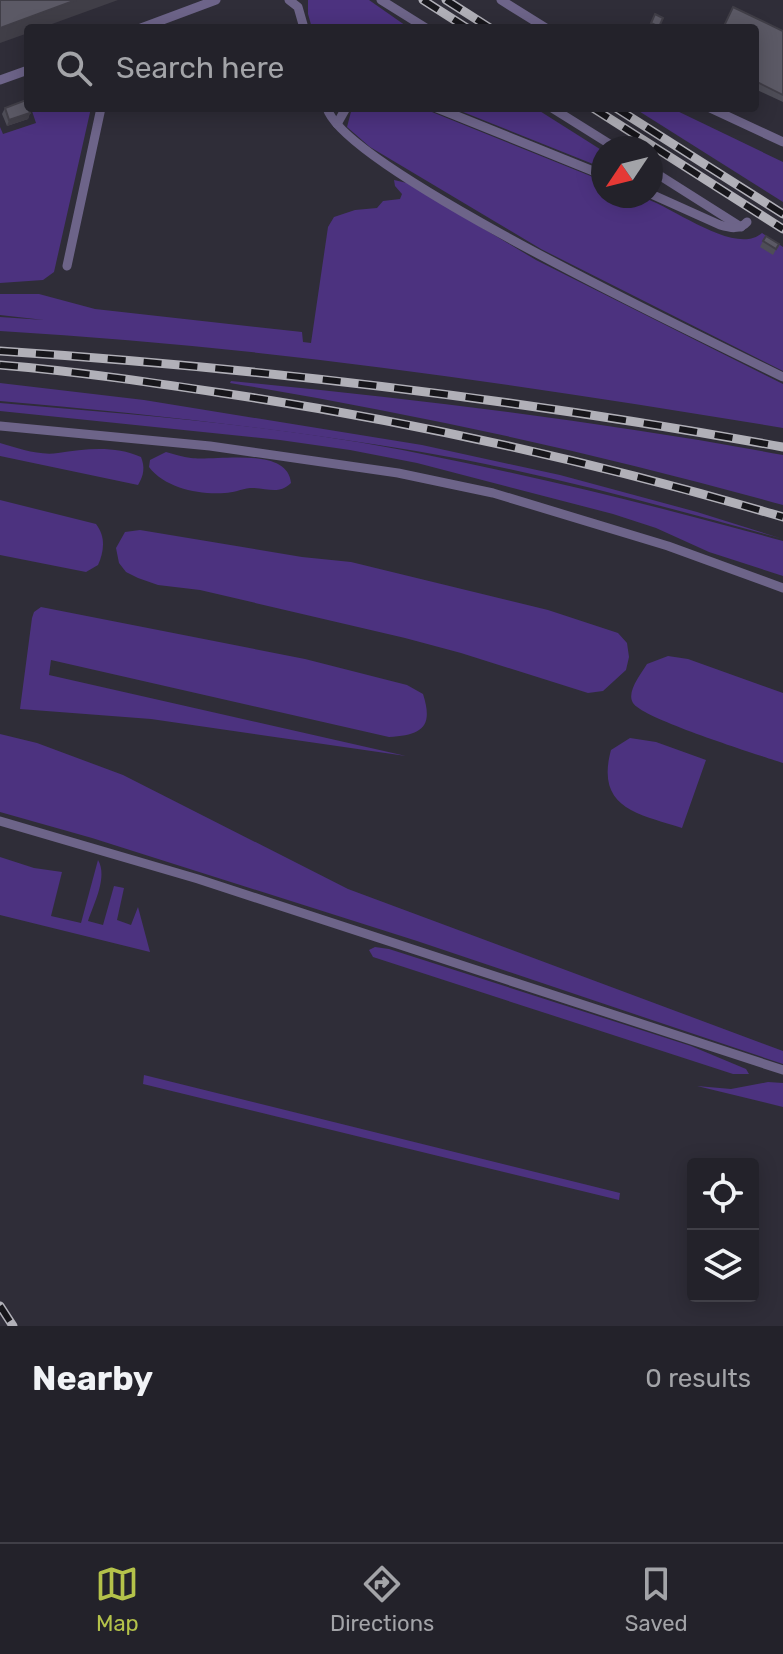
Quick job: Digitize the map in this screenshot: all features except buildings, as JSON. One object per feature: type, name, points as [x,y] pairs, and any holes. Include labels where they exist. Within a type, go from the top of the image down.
[{"type":"lane","points":[[152,24],[216,0]]},
{"type":"lane","points":[[289,0],[298,7],[302,24]]},
{"type":"lane","points":[[381,0],[420,24]]},
{"type":"lane","points":[[501,0],[540,24]]},
{"type":"lane","points":[[0,80],[24,71]]},
{"type":"lane","points":[[67,266],[100,112]]},
{"type":"lane","points":[[328,112],[355,143],[495,230],[572,272],[783,377]]},
{"type":"lane","points":[[337,124],[344,112]]},
{"type":"lane","points":[[447,112],[591,170]]},
{"type":"lane","points":[[558,112],[597,136]]},
{"type":"lane","points":[[719,112],[783,142]]},
{"type":"lane","points":[[663,177],[744,224],[731,228],[720,225],[663,199]]},
{"type":"lane","points":[[0,426],[210,446],[398,473],[493,493],[668,546],[783,588]]},
{"type":"lane","points":[[0,821],[198,879],[783,1070]]},
{"type":"shaded area","points":[[308,0],[369,0],[403,24],[311,24]]},
{"type":"shaded area","points":[[32,112],[90,112],[54,272],[43,280],[0,283],[0,127],[3,134],[36,123]]},
{"type":"shaded area","points":[[351,112],[432,112],[591,176],[591,208],[663,207],[703,227],[736,239],[750,239],[762,233],[783,247],[783,371],[541,249],[370,147],[347,127]]},
{"type":"shaded area","points":[[463,112],[541,112],[591,143],[591,163]]},
{"type":"shaded area","points":[[640,112],[679,112],[783,162],[783,202]]},
{"type":"shaded area","points":[[394,180],[407,183],[536,260],[783,384],[783,428],[393,369],[196,346],[0,331],[0,317],[44,320],[0,315],[0,294],[39,294],[95,309],[302,332],[303,342],[311,343],[328,227],[334,217],[355,210],[377,208],[383,201],[400,199],[402,194]]},
{"type":"shaded area","points":[[231,381],[508,412],[783,455],[783,505],[508,436]]},
{"type":"shaded area","points":[[0,383],[144,400],[422,445],[560,475],[783,539],[555,479],[462,459],[312,435],[0,401]]},
{"type":"shaded area","points":[[0,403],[212,422],[318,436],[513,473],[783,541],[783,576],[709,552],[656,528],[613,514],[417,463],[280,440],[0,411]]},
{"type":"shaded area","points":[[0,443],[43,453],[110,449],[131,453],[141,457],[143,474],[138,485],[0,456]]},
{"type":"shaded area","points":[[166,452],[191,458],[265,460],[287,471],[291,483],[276,490],[250,488],[225,493],[183,489],[164,480],[149,467],[150,460]]},
{"type":"shaded area","points":[[0,500],[96,524],[103,544],[98,565],[86,572],[0,555]]},
{"type":"shaded area","points":[[140,530],[302,557],[351,562],[548,610],[618,633],[627,643],[629,657],[626,670],[603,691],[588,693],[405,638],[200,590],[158,585],[126,572],[119,563],[116,548],[125,532]]},
{"type":"shaded area","points":[[41,607],[305,659],[407,685],[423,694],[426,722],[417,731],[389,737],[51,660],[49,675],[406,756],[151,719],[20,709],[32,618]]},
{"type":"shaded area","points":[[668,656],[688,659],[783,693],[783,763],[679,727],[641,710],[633,703],[633,688],[647,664]]},
{"type":"shaded area","points":[[0,734],[37,743],[123,775],[348,889],[783,1051],[783,1064],[417,941],[0,812]]},
{"type":"shaded area","points":[[630,738],[656,742],[706,760],[682,828],[636,813],[615,797],[609,785],[611,750]]},
{"type":"shaded area","points":[[0,857],[34,868],[62,872],[51,916],[81,923],[98,860],[101,882],[88,921],[103,925],[114,886],[124,888],[117,920],[131,925],[138,907],[150,952],[0,915]]},
{"type":"shaded area","points":[[375,947],[691,1046],[746,1069],[749,1074],[733,1074],[373,957],[369,950]]},
{"type":"shaded area","points":[[144,1075],[620,1193],[619,1200],[143,1084]]},
{"type":"shaded area","points":[[768,1082],[783,1083],[783,1107],[697,1086],[731,1089]]},
{"type":"railway","points":[[423,0],[461,24]]},
{"type":"railway","points":[[446,0],[484,24]]},
{"type":"railway","points":[[599,112],[783,229]]},
{"type":"railway","points":[[622,112],[783,214]]},
{"type":"railway","points":[[0,351],[295,376],[491,400],[783,447]]},
{"type":"railway","points":[[0,365],[139,381],[293,404],[434,430],[575,461],[783,517]]},
{"type":"railway","points":[[0,1306],[13,1326]]}]
